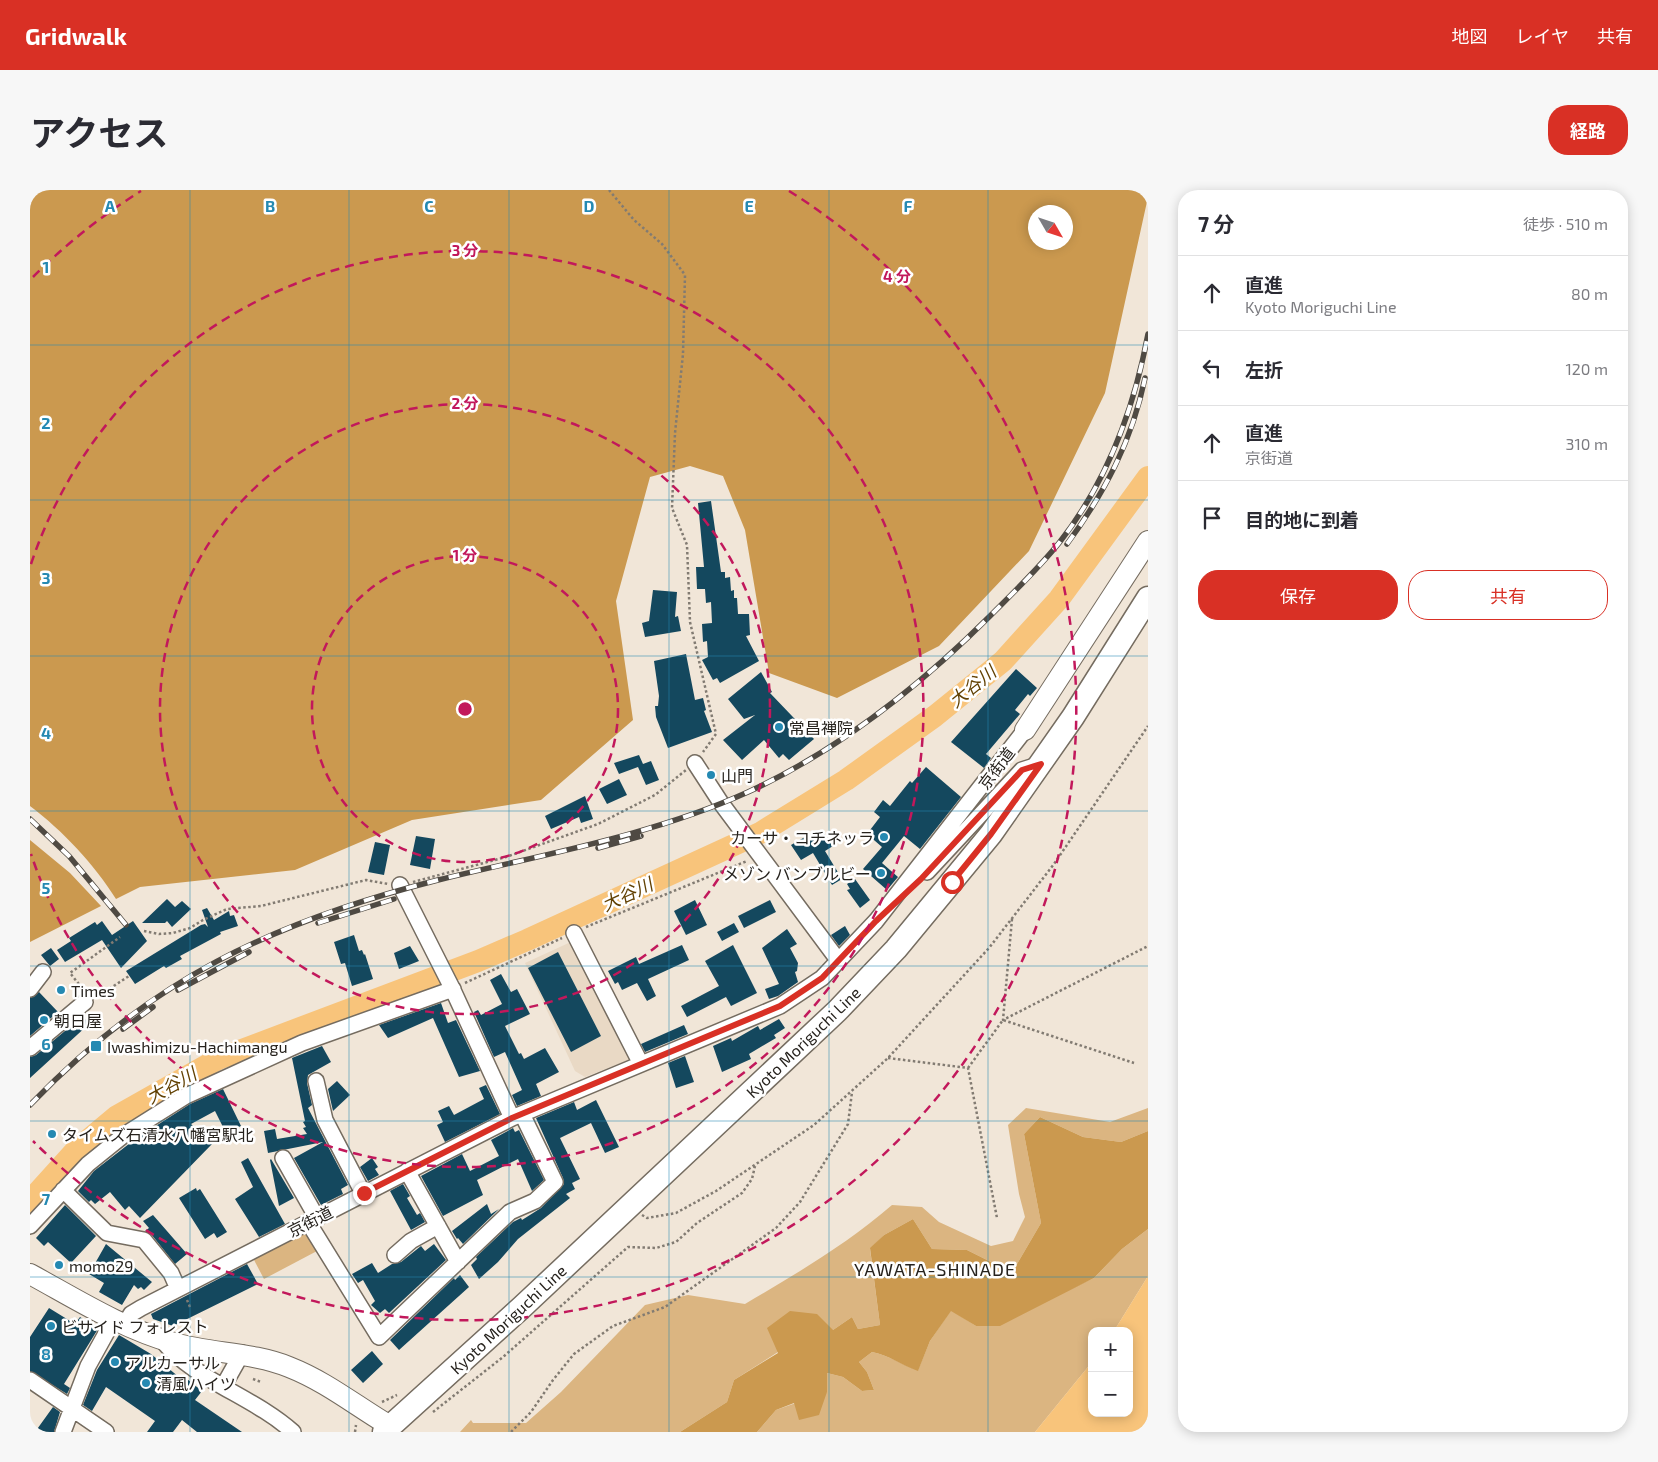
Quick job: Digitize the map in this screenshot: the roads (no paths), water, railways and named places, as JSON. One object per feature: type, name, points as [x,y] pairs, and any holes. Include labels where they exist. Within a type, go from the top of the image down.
[{"type":"main road","name":"Kyoto Moriguchi Line","points":[[393,1431],[837,1011],[896,949],[991,834],[1041,764],[1148,598]]},
{"type":"street","name":"京街道","points":[[63,1432],[70,1408],[88,1366],[119,1321],[406,1171],[517,1116],[780,1006],[822,978],[876,921],[1025,730],[1148,541]]},
{"type":"street","points":[[695,763],[838,960]]},
{"type":"street","points":[[876,921],[921,879],[1022,770],[1041,764]]},
{"type":"street","points":[[283,1158],[313,1220],[379,1337],[510,1212],[535,1201],[555,1182],[517,1116],[410,909],[400,885]]},
{"type":"street","points":[[574,933],[641,1064]]},
{"type":"street","points":[[30,989],[43,972]]},
{"type":"street","points":[[30,1226],[88,1164],[124,1135],[186,1096],[302,1044],[452,988]]},
{"type":"street","points":[[30,1048],[87,1000]]},
{"type":"street","points":[[316,1081],[325,1120],[364,1193]]},
{"type":"street","points":[[406,1171],[458,1262]]},
{"type":"street","points":[[63,1190],[107,1233],[144,1240],[171,1273],[178,1289]]},
{"type":"street","points":[[395,1255],[411,1240],[438,1226]]},
{"type":"street","points":[[30,1274],[119,1321],[161,1339],[175,1344],[242,1353],[288,1367],[311,1377],[351,1399],[393,1431]]},
{"type":"street","points":[[161,1339],[173,1354],[274,1415],[293,1432]]},
{"type":"street","points":[[224,1385],[242,1353]]},
{"type":"street","points":[[30,1380],[106,1432]]},
{"type":"waterway","name":"大谷川","points":[[30,1201],[75,1151],[117,1116],[218,1059],[478,961],[527,940],[760,833],[846,780],[935,716],[1003,661],[1059,599],[1148,477]]},
{"type":"railway","points":[[30,1105],[75,1061],[121,1023],[168,990],[217,961],[268,937],[321,915],[378,897],[438,880],[634,833],[673,821],[748,792],[814,757],[846,736],[907,691],[963,642],[1026,580],[1059,543],[1076,520],[1105,470],[1135,390],[1148,334]]},
{"type":"railway","points":[[1067,544],[1105,485],[1125,444],[1133,423],[1145,378]]},
{"type":"railway","points":[[30,819],[69,856],[126,925]]},
{"type":"railway","points":[[598,848],[641,836]]},
{"type":"railway","points":[[318,923],[394,899]]},
{"type":"railway","points":[[178,990],[249,952]]},
{"type":"railway","points":[[123,1029],[153,1007]]},
{"type":"place","name":"常昌禅院","points":[[779,727]]},
{"type":"place","name":"山門","points":[[711,775]]},
{"type":"place","name":"カーサ・コチネッラ","points":[[884,837]]},
{"type":"place","name":"メゾン バンブルビー","points":[[881,873]]},
{"type":"place","name":"Times","points":[[61,990]]},
{"type":"place","name":"朝日屋","points":[[44,1020]]},
{"type":"place","name":"Iwashimizu-Hachimangu","points":[[96,1046]]},
{"type":"place","name":"タイムズ石清水八幡宮駅北","points":[[52,1134]]},
{"type":"place","name":"momo29","points":[[59,1265]]},
{"type":"place","name":"ビサイド フォレスト","points":[[51,1326]]},
{"type":"place","name":"アルカーサル","points":[[115,1362]]},
{"type":"place","name":"清風ハイツ","points":[[146,1383]]},
{"type":"district","name":"YAWATA-SHINADE","points":[[935,1269]]}]
